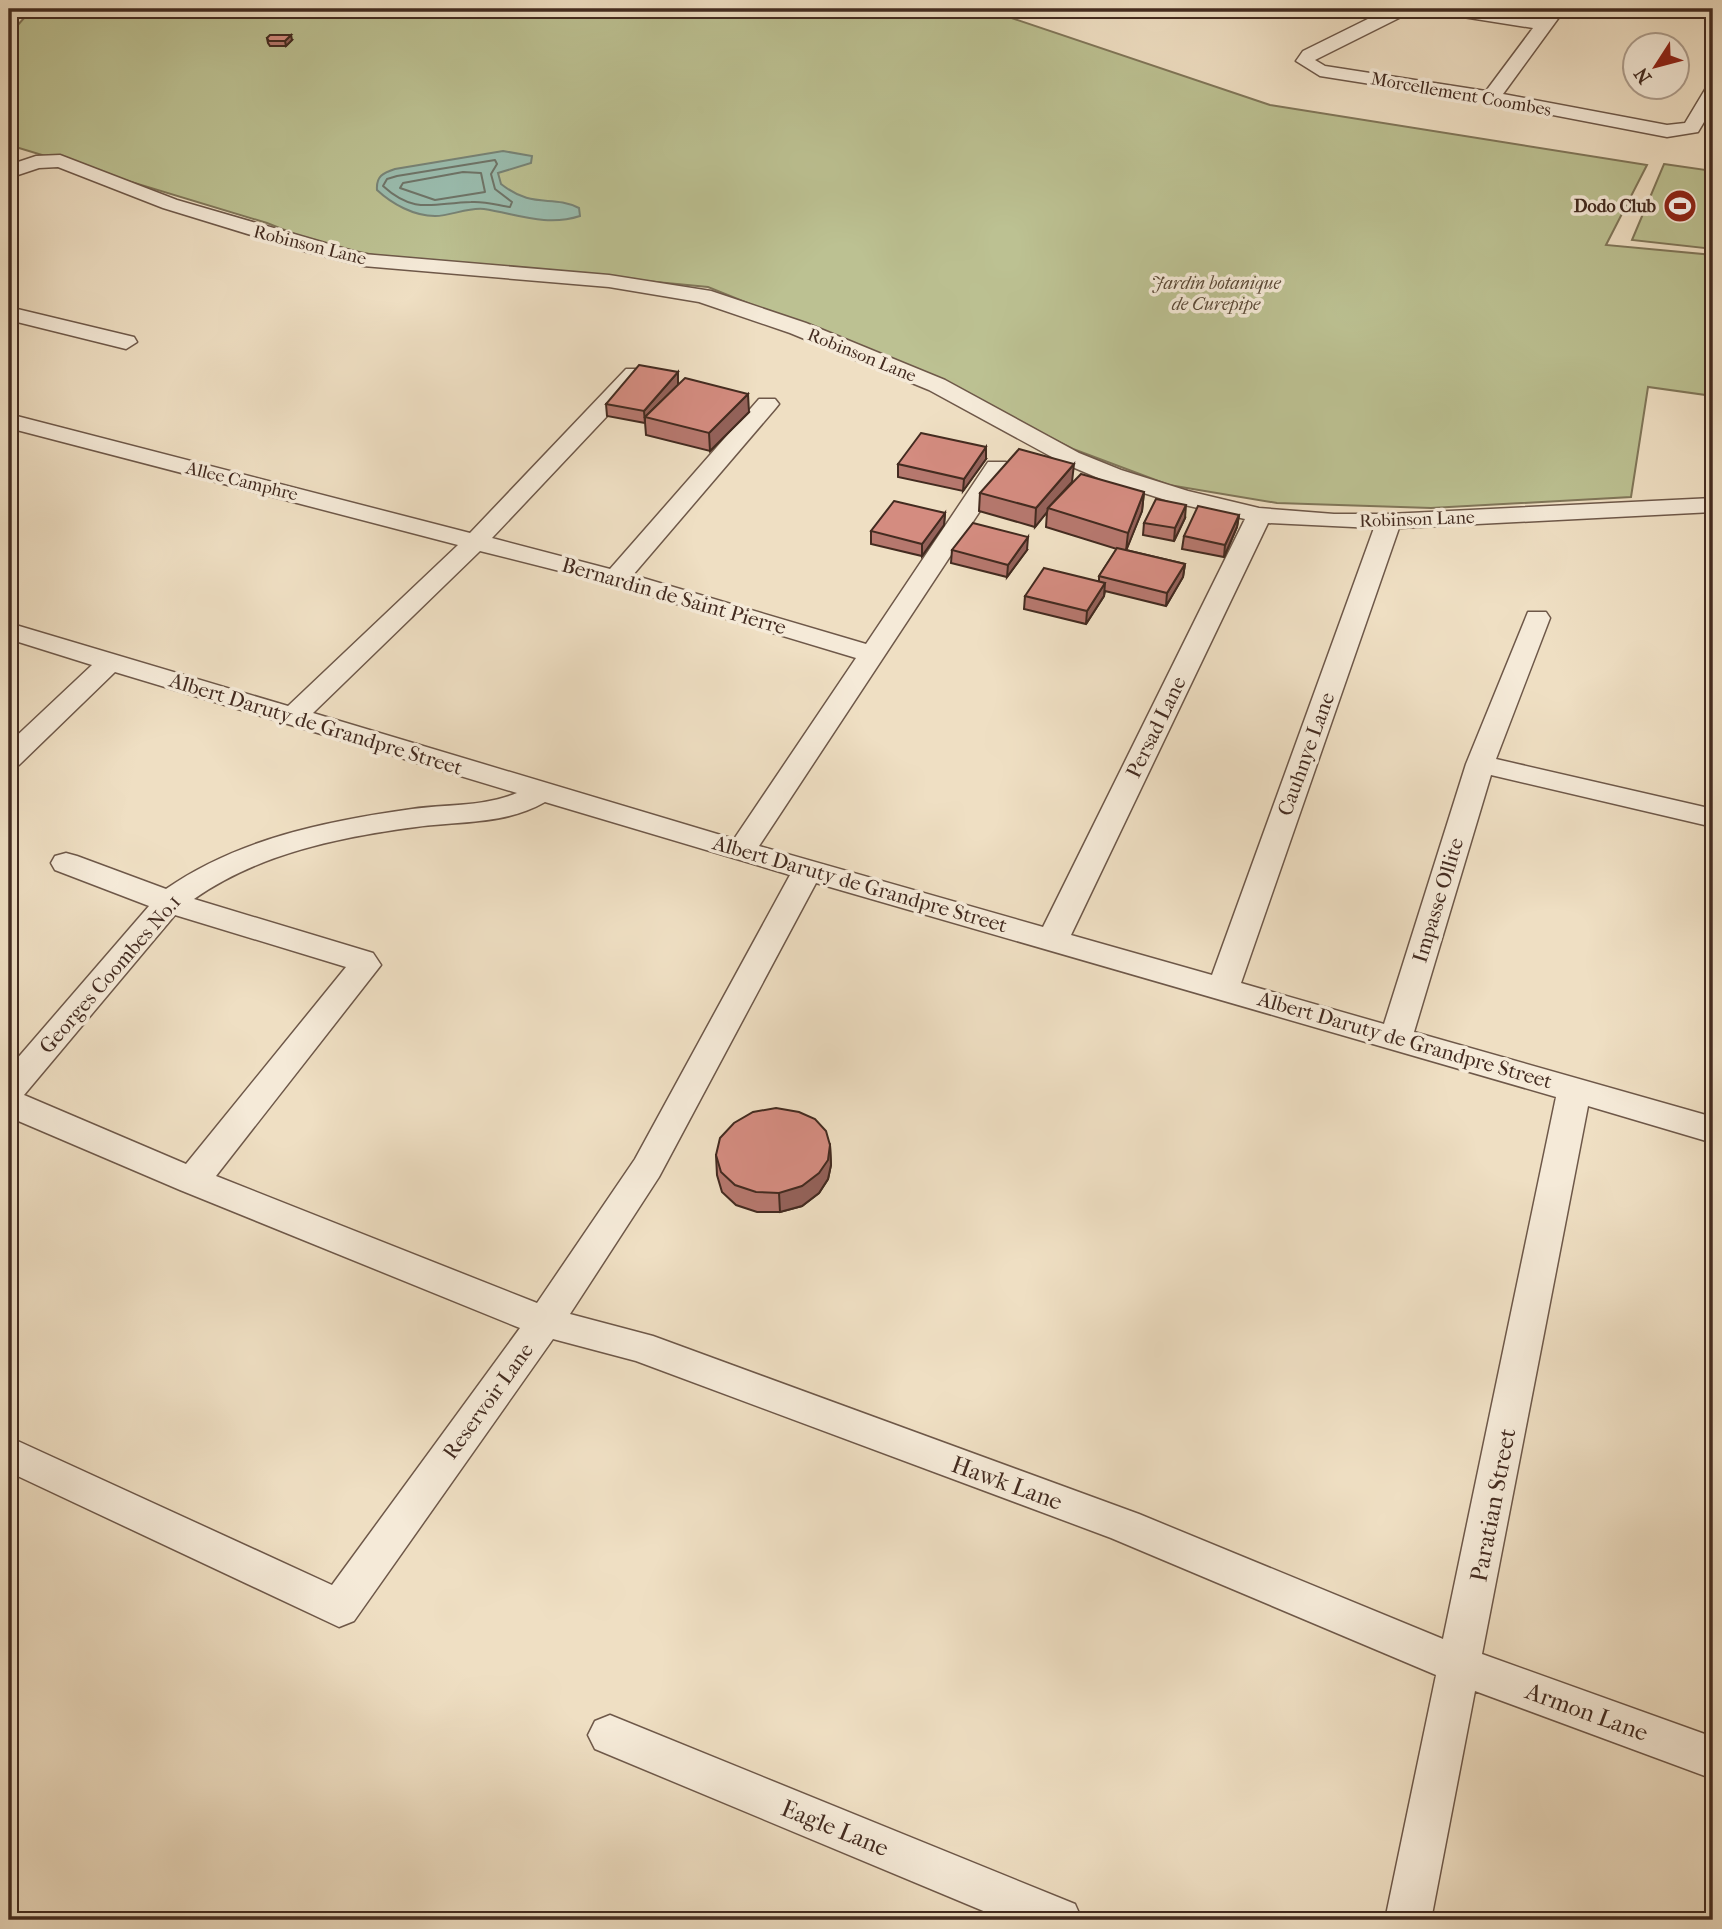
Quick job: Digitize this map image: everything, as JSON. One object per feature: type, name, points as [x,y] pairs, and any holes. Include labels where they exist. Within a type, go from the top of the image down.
[{"type":"street","name":"Morcellement Coombes","points":[[1408,9],[1394,12],[1309,55],[1306,61],[1320,71],[1490,97],[1667,131],[1691,128],[1713,92]]},
{"type":"street","points":[[1444,9],[1545,24]]},
{"type":"street","points":[[1490,97],[1557,9]]},
{"type":"street","name":"Robinson Lane","points":[[9,172],[36,162],[60,161],[170,204],[310,247],[363,260],[609,281],[703,296],[798,328],[937,385],[1071,458],[1112,475],[1181,497],[1259,515],[1335,521],[1389,521],[1713,505]]},
{"type":"street","points":[[9,314],[126,342]]},
{"type":"street","points":[[292,718],[475,541],[639,369]]},
{"type":"street","points":[[616,578],[767,404]]},
{"type":"street","name":"Allee Camphre","points":[[9,421],[475,541]]},
{"type":"street","points":[[741,851],[998,467]]},
{"type":"street","name":"Persad Lane","points":[[1053,939],[1259,515]]},
{"type":"street","name":"Cauhnye Lane","points":[[1223,988],[1389,521]]},
{"type":"street","name":"Bernardin de Saint Pierre","points":[[475,541],[616,578],[872,654]]},
{"type":"street","name":"Impasse Ollite","points":[[1396,1037],[1480,764],[1537,618]]},
{"type":"street","name":"Albert Daruty de Grandpre Street","points":[[9,631],[741,851],[1713,1130]]},
{"type":"street","points":[[9,760],[110,662]]},
{"type":"street","points":[[1480,764],[1713,818]]},
{"type":"street","name":"Georges Coombes No.1","points":[[9,1090],[169,902],[190,885],[253,855],[304,840],[416,818],[506,810],[543,792]]},
{"type":"street","points":[[66,863],[169,902],[362,961],[365,965],[364,971],[191,1181]]},
{"type":"street","name":"Reservoir Lane","points":[[9,1454],[339,1608],[545,1322],[647,1168],[808,870]]},
{"type":"street","name":"Paratian Street","points":[[1408,1920],[1461,1666],[1574,1090]]},
{"type":"street","name":"Hawk Lane","points":[[9,1102],[191,1181],[545,1322],[640,1348],[1125,1526],[1461,1666]]},
{"type":"street","name":"Armon Lane","points":[[1461,1666],[1713,1758]]},
{"type":"street","name":"Eagle Lane","points":[[610,1735],[1059,1920]]},
{"type":"green space","name":"Jardin botanique de Curepipe","points":[[32,9],[985,9],[1270,105],[1647,165],[1606,245],[1713,255],[1713,396],[1648,387],[1631,497],[1431,508],[1277,503],[1169,485],[1073,449],[927,375],[708,287],[374,255],[317,243],[267,223],[9,145],[9,35]]},
{"type":"green space","name":"Dodo Club","points":[[1664,164],[1713,171],[1713,249],[1632,240]]},
{"type":"water","points":[[503,151],[532,156],[531,163],[498,173],[501,184],[523,197],[560,202],[579,208],[580,216],[543,220],[484,209],[441,216],[419,214],[389,200],[377,190],[381,176],[395,169]]},
{"type":"building","points":[[270,35],[291,35],[285,41],[269,41],[267,38]]},
{"type":"building","points":[[639,365],[678,372],[644,411],[606,404]]},
{"type":"building","points":[[685,378],[748,394],[709,433],[645,417]]},
{"type":"building","points":[[921,433],[986,447],[964,479],[898,464]]},
{"type":"building","points":[[1019,449],[1074,464],[1036,508],[980,493]]},
{"type":"building","points":[[1081,474],[1144,492],[1128,533],[1048,508]]},
{"type":"building","points":[[1156,499],[1186,505],[1175,528],[1144,523]]},
{"type":"building","points":[[894,501],[945,513],[922,544],[871,531]]},
{"type":"building","points":[[1198,506],[1239,515],[1225,545],[1184,536]]},
{"type":"building","points":[[973,523],[1028,537],[1008,565],[952,550]]},
{"type":"building","points":[[1117,548],[1185,564],[1167,593],[1099,576]]},
{"type":"building","points":[[1044,568],[1105,583],[1087,611],[1025,596]]},
{"type":"building","points":[[776,1108],[799,1112],[815,1119],[826,1131],[830,1145],[828,1160],[819,1173],[802,1186],[779,1193],[756,1192],[735,1185],[721,1172],[716,1155],[720,1138],[734,1123],[753,1112]]},
{"type":"place","name":"Dodo Club","points":[[1680,206]]}]
